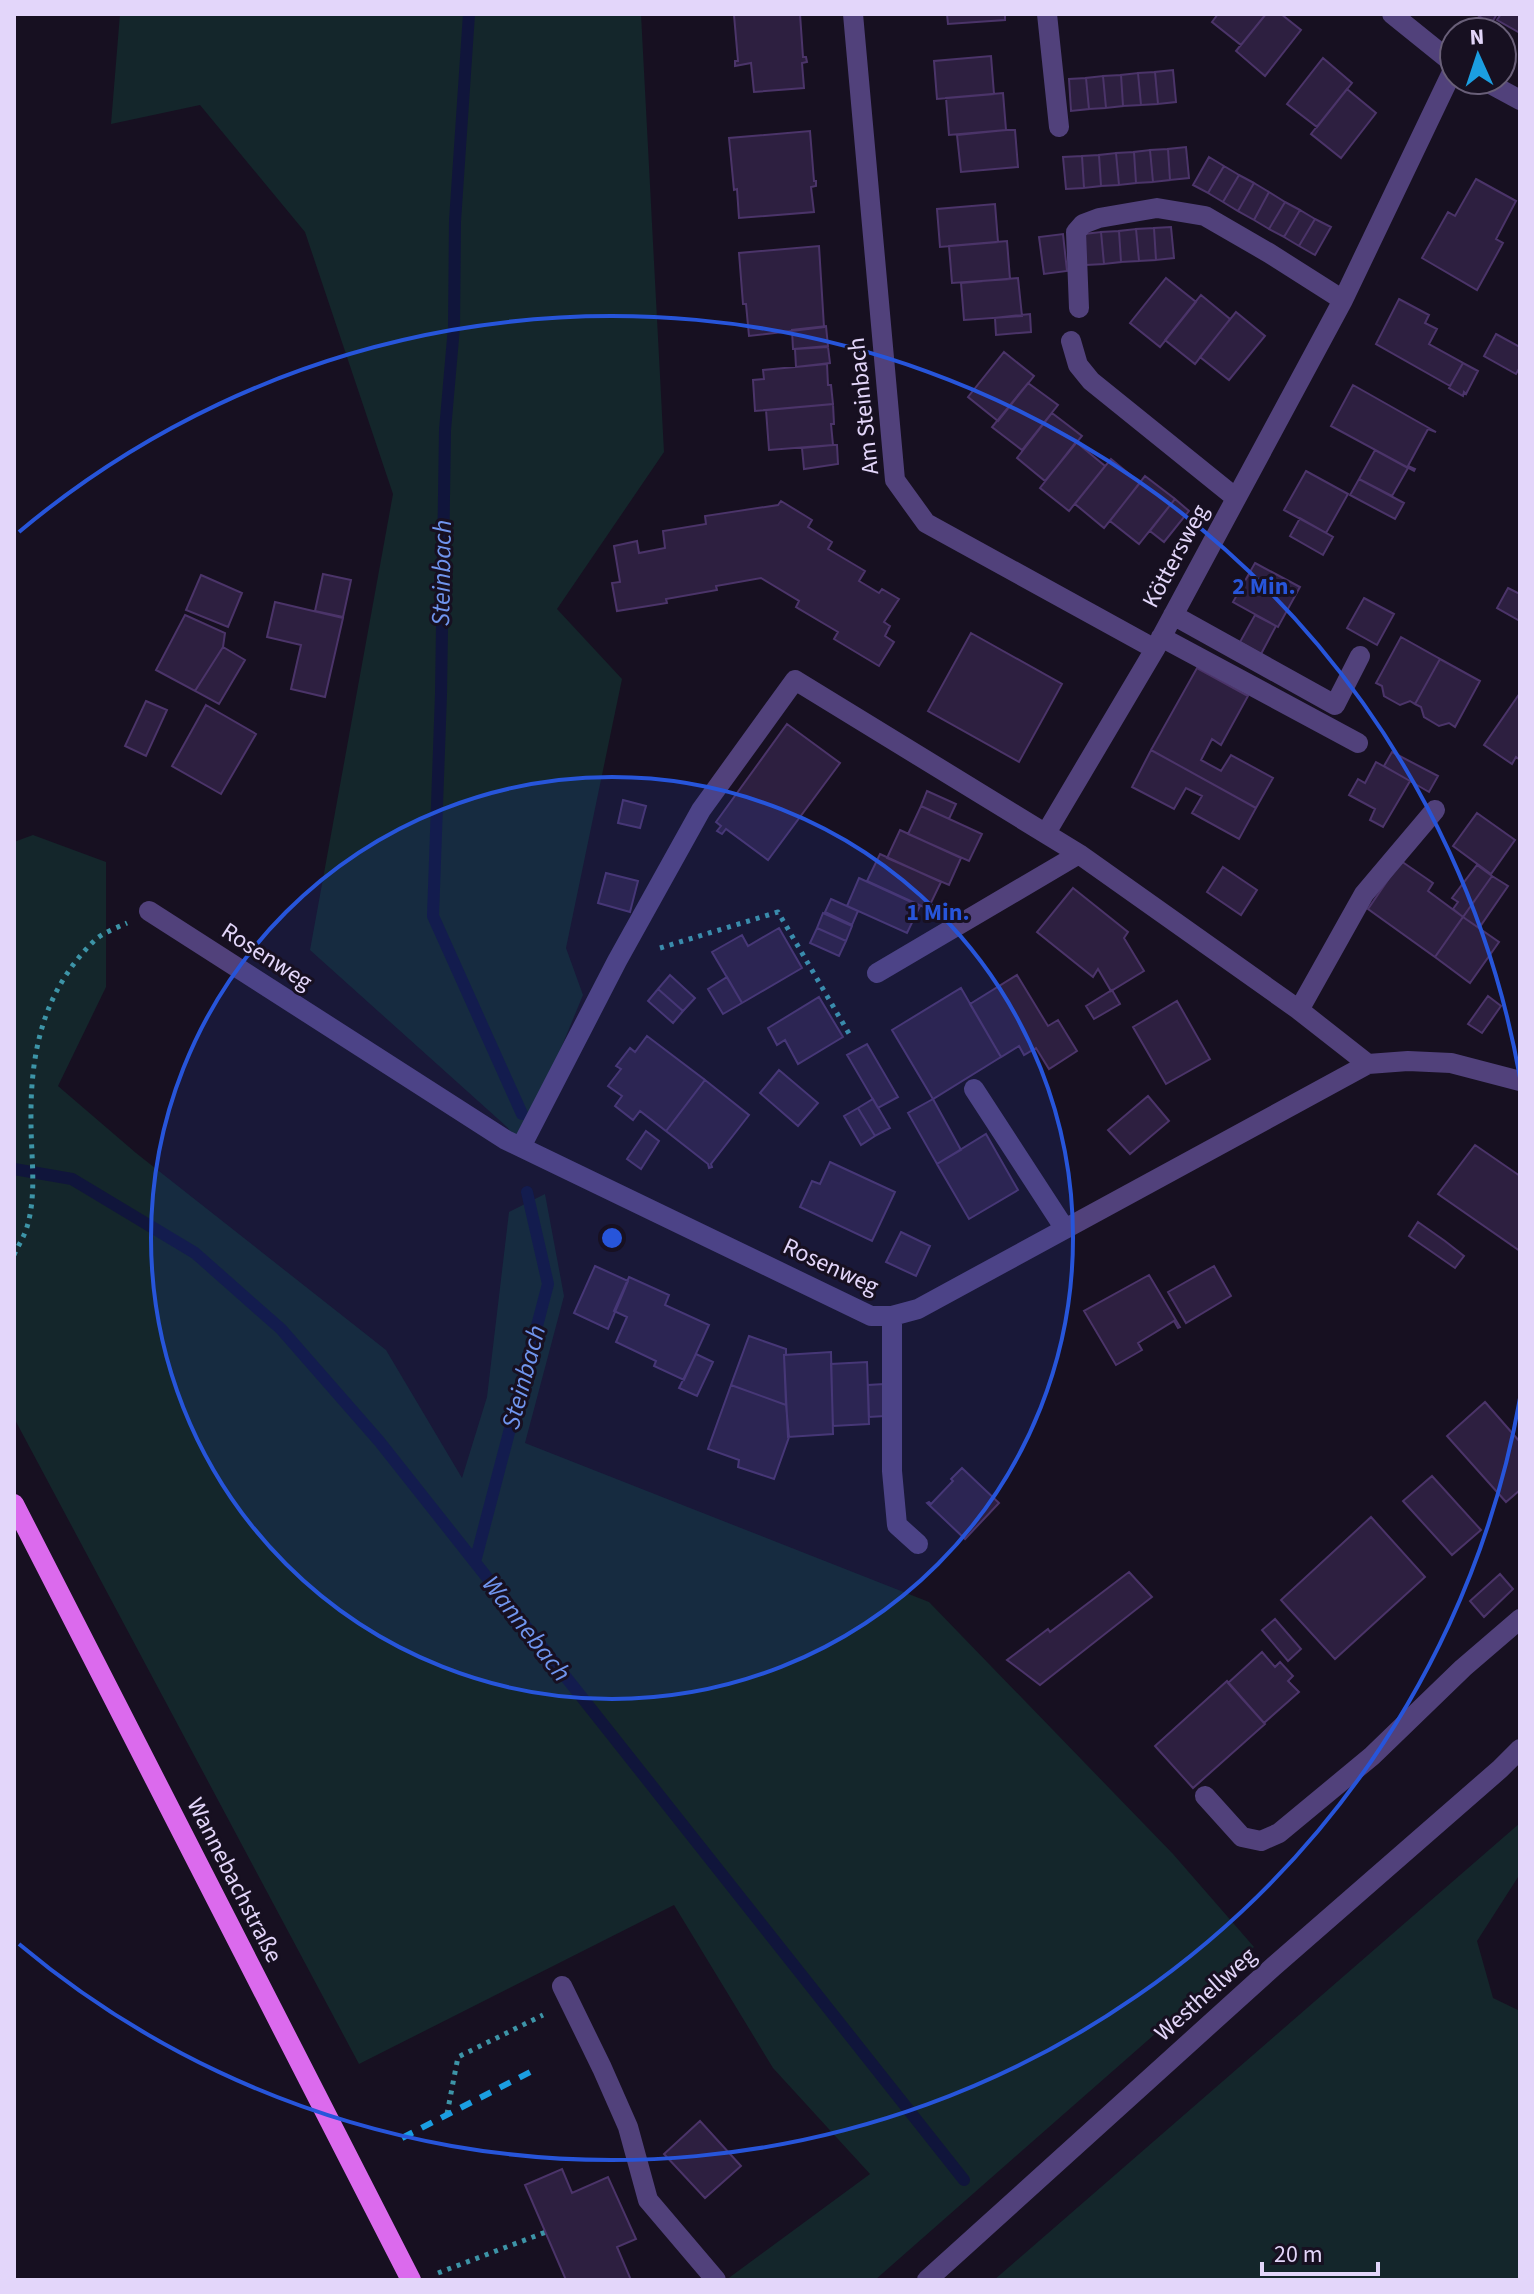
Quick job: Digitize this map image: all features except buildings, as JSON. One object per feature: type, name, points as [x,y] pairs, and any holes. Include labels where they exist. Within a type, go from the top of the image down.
[{"type":"main road","name":"Wannebachstraße","points":[[14,1504],[422,2278]]},
{"type":"street","name":"Am Steinbach","points":[[853,14],[895,480],[926,523],[1358,743]]},
{"type":"street","points":[[1047,14],[1059,127]]},
{"type":"street","points":[[1392,14],[1438,53]]},
{"type":"street","name":"Köttersweg","points":[[1046,833],[1158,643],[1343,300],[1440,96]]},
{"type":"street","points":[[1079,308],[1076,232],[1083,224],[1099,218],[1157,208],[1205,216],[1343,300]]},
{"type":"street","points":[[1071,341],[1078,365],[1091,381],[1236,498]]},
{"type":"street","points":[[1173,615],[1335,705],[1360,656]]},
{"type":"street","points":[[521,1147],[617,961],[701,810],[795,680],[1079,854],[1299,1010],[1368,1064]]},
{"type":"street","points":[[1299,1010],[1364,894],[1435,810]]},
{"type":"street","points":[[877,973],[1079,854]]},
{"type":"street","name":"Rosenweg","points":[[149,911],[506,1140],[871,1316],[892,1316],[918,1309],[1368,1064],[1408,1061],[1451,1063],[1520,1081]]},
{"type":"street","points":[[974,1089],[1065,1229]]},
{"type":"street","points":[[892,1316],[892,1471],[897,1525],[918,1544]]},
{"type":"street","points":[[1205,1796],[1242,1837],[1261,1841],[1279,1833],[1372,1756],[1463,1668],[1520,1619]]},
{"type":"street","name":"Westhellweg","points":[[927,2280],[1520,1749]]},
{"type":"street","points":[[565,1994],[628,2127],[648,2200],[716,2280]]},
{"type":"path","points":[[14,1255],[27,1229],[33,1197],[33,1066],[42,1022],[63,980],[96,939],[149,911]]},
{"type":"path","points":[[617,961],[778,912],[851,1037]]},
{"type":"path","points":[[447,2114],[458,2057],[565,1994]]},
{"type":"path","points":[[422,2278],[546,2232]]},
{"type":"green space","points":[[120,14],[641,14],[664,452],[557,609],[622,679],[566,948],[583,995],[521,1145],[507,1127],[310,950],[393,494],[305,232],[200,105],[111,124]]},
{"type":"green space","points":[[33,835],[106,862],[106,987],[58,1086],[136,1153],[386,1350],[462,1478],[487,1397],[509,1212],[545,1194],[564,1296],[525,1443],[929,1602],[1173,1854],[1254,1947],[875,2280],[726,2280],[870,2174],[773,2068],[674,1905],[359,2064],[14,1418],[14,842]]},
{"type":"green space","points":[[1520,1823],[1520,1874],[1477,1941],[1493,1998],[1520,2011],[1520,2280],[994,2280]]},
{"type":"waterway","name":"Steinbach","points":[[469,14],[455,221],[454,327],[445,430],[441,694],[433,916],[522,1114]]},
{"type":"waterway","name":"Wannebach","points":[[14,1169],[72,1179],[195,1253],[281,1329],[379,1441],[964,2180]]},
{"type":"waterway","name":"Steinbach","points":[[475,1562],[548,1284],[527,1192]]},
{"type":"railway","points":[[402,2138],[536,2069]]}]
